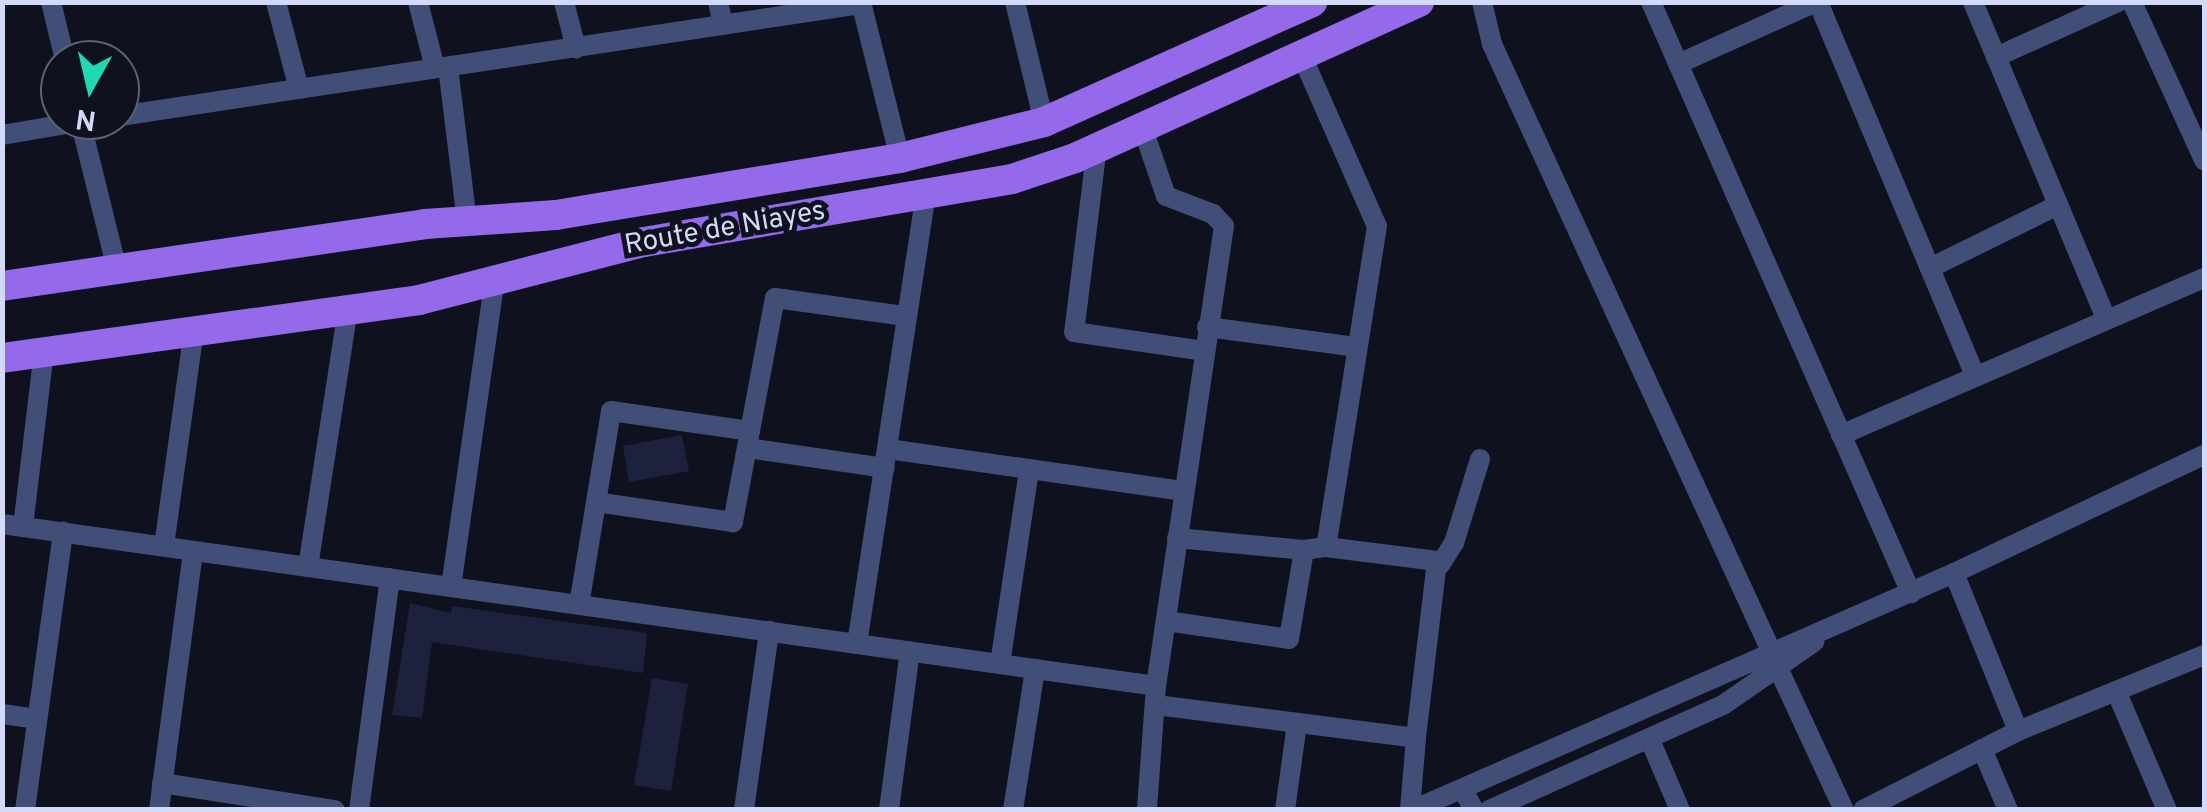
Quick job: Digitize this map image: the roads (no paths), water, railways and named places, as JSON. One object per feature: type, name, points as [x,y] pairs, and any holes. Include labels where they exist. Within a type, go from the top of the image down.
[{"type":"main road","name":"Route de Niayes","points":[[2,286],[466,222],[556,215],[900,158],[1044,122],[1312,2]]},
{"type":"main road","name":"Route de Niayes","points":[[2,358],[420,300],[495,277],[644,242],[1012,178],[1097,146],[1419,2]]},
{"type":"street","points":[[51,2],[60,40]]},
{"type":"street","points":[[276,2],[299,89]]},
{"type":"street","points":[[418,2],[442,68],[466,222]]},
{"type":"street","points":[[564,2],[576,48]]},
{"type":"street","points":[[718,2],[724,24]]},
{"type":"street","points":[[1014,2],[1044,122]]},
{"type":"street","points":[[1482,2],[1492,44],[1844,810]]},
{"type":"street","points":[[1651,2],[1911,593]]},
{"type":"street","points":[[1678,64],[1817,2],[1975,374]]},
{"type":"street","points":[[1974,2],[2106,318]]},
{"type":"street","points":[[1996,57],[2118,2]]},
{"type":"street","points":[[2132,2],[2204,160]]},
{"type":"street","points":[[140,113],[861,3],[900,158]]},
{"type":"street","points":[[1301,54],[1377,226],[1326,546]]},
{"type":"street","points":[[1142,126],[1166,196],[1213,214],[1224,226],[1156,696],[1147,810]]},
{"type":"street","points":[[2,135],[40,128]]},
{"type":"street","points":[[88,140],[117,270]]},
{"type":"street","points":[[1097,146],[1074,332],[1204,350]]},
{"type":"street","points":[[857,644],[904,316],[926,194]]},
{"type":"street","points":[[1930,268],[2058,206]]},
{"type":"street","points":[[450,587],[495,277]]},
{"type":"street","points":[[1841,435],[2204,278]]},
{"type":"street","points":[[596,502],[733,522],[775,298],[904,316]]},
{"type":"street","points":[[308,567],[348,310]]},
{"type":"street","points":[[1207,327],[1356,347]]},
{"type":"street","points":[[164,546],[194,330]]},
{"type":"street","points":[[44,352],[13,525],[1035,669],[1297,723],[1416,738]]},
{"type":"street","points":[[579,605],[610,411],[749,439],[886,458],[1029,469],[1184,491]]},
{"type":"street","points":[[1480,459],[1454,543],[1440,564],[1416,738],[1411,810],[1468,800],[2204,456]]},
{"type":"street","points":[[1000,664],[1029,469]]},
{"type":"street","points":[[25,810],[63,532]]},
{"type":"street","points":[[1177,538],[1304,550],[1326,546],[1440,564]]},
{"type":"street","points":[[159,810],[193,550]]},
{"type":"street","points":[[1166,621],[1290,639],[1304,550]]},
{"type":"street","points":[[1954,573],[2018,732]]},
{"type":"street","points":[[359,810],[390,578]]},
{"type":"street","points":[[744,810],[769,632]]},
{"type":"street","points":[[889,810],[910,651]]},
{"type":"street","points":[[1863,810],[2018,732],[2204,656]]},
{"type":"street","points":[[1490,810],[1723,706],[1775,659]]},
{"type":"street","points":[[1013,810],[1035,669]]},
{"type":"street","points":[[2117,693],[2167,810]]},
{"type":"street","points":[[2,714],[37,719]]},
{"type":"street","points":[[1285,810],[1297,723]]},
{"type":"street","points":[[1650,740],[1680,810]]},
{"type":"street","points":[[1982,749],[2008,810]]},
{"type":"street","points":[[162,783],[335,810]]}]
